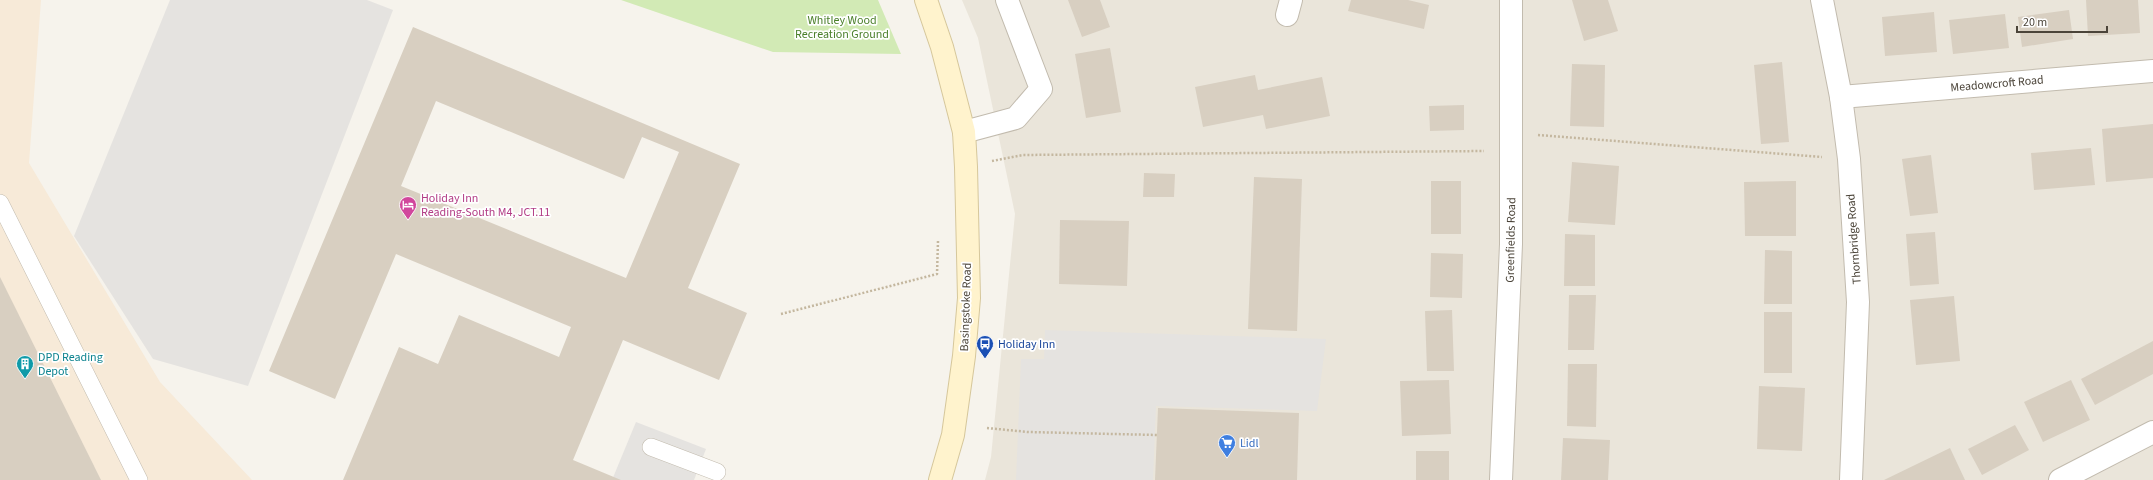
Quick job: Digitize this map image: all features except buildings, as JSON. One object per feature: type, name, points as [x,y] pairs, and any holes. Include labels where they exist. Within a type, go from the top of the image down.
[{"type":"main road","name":"Basingstoke Road","points":[[926,0],[942,47],[964,132],[966,167],[968,298],[964,356],[953,434],[940,480]]},
{"type":"street","points":[[964,132],[1016,118],[1041,90],[1007,0]]},
{"type":"street","name":"Greenfields Road","points":[[1501,480],[1511,244],[1511,0]]},
{"type":"street","name":"Thornbridge Road","points":[[1822,0],[1841,98],[1849,159],[1858,302],[1851,480]]},
{"type":"street","name":"Meadowcroft Road","points":[[1841,98],[2153,71]]},
{"type":"street","points":[[2060,480],[2153,432]]},
{"type":"lane","points":[[0,203],[139,480]]},
{"type":"lane","points":[[651,447],[717,472]]},
{"type":"path","points":[[966,167],[1023,155],[1490,151],[1534,135],[1849,159]]},
{"type":"path","points":[[781,314],[937,274],[938,241]]},
{"type":"path","points":[[987,428],[1034,432],[1157,435]]},
{"type":"shaded area","points":[[0,0],[41,0],[29,163],[160,382],[252,480],[0,480]]},
{"type":"shaded area","points":[[170,0],[367,0],[393,10],[248,386],[153,359],[74,236]]},
{"type":"shaded area","points":[[962,0],[2153,0],[2153,480],[985,480],[991,457],[1015,214],[978,38]]},
{"type":"shaded area","points":[[1045,330],[1326,339],[1317,411],[1156,406],[1153,480],[1016,480],[1021,359],[1044,359]]},
{"type":"shaded area","points":[[636,422],[706,449],[694,480],[612,480]]},
{"type":"green space","name":"Whitley Wood Recreation Ground","points":[[621,0],[878,0],[901,54],[773,52]]},
{"type":"place","name":"Holiday Inn Reading-South M4, JCT.11","points":[[408,220]]},
{"type":"place","name":"Holiday Inn","points":[[985,359]]},
{"type":"place","name":"DPD Reading Depot","points":[[25,379]]},
{"type":"place","name":"Lidl","points":[[1227,458]]}]
